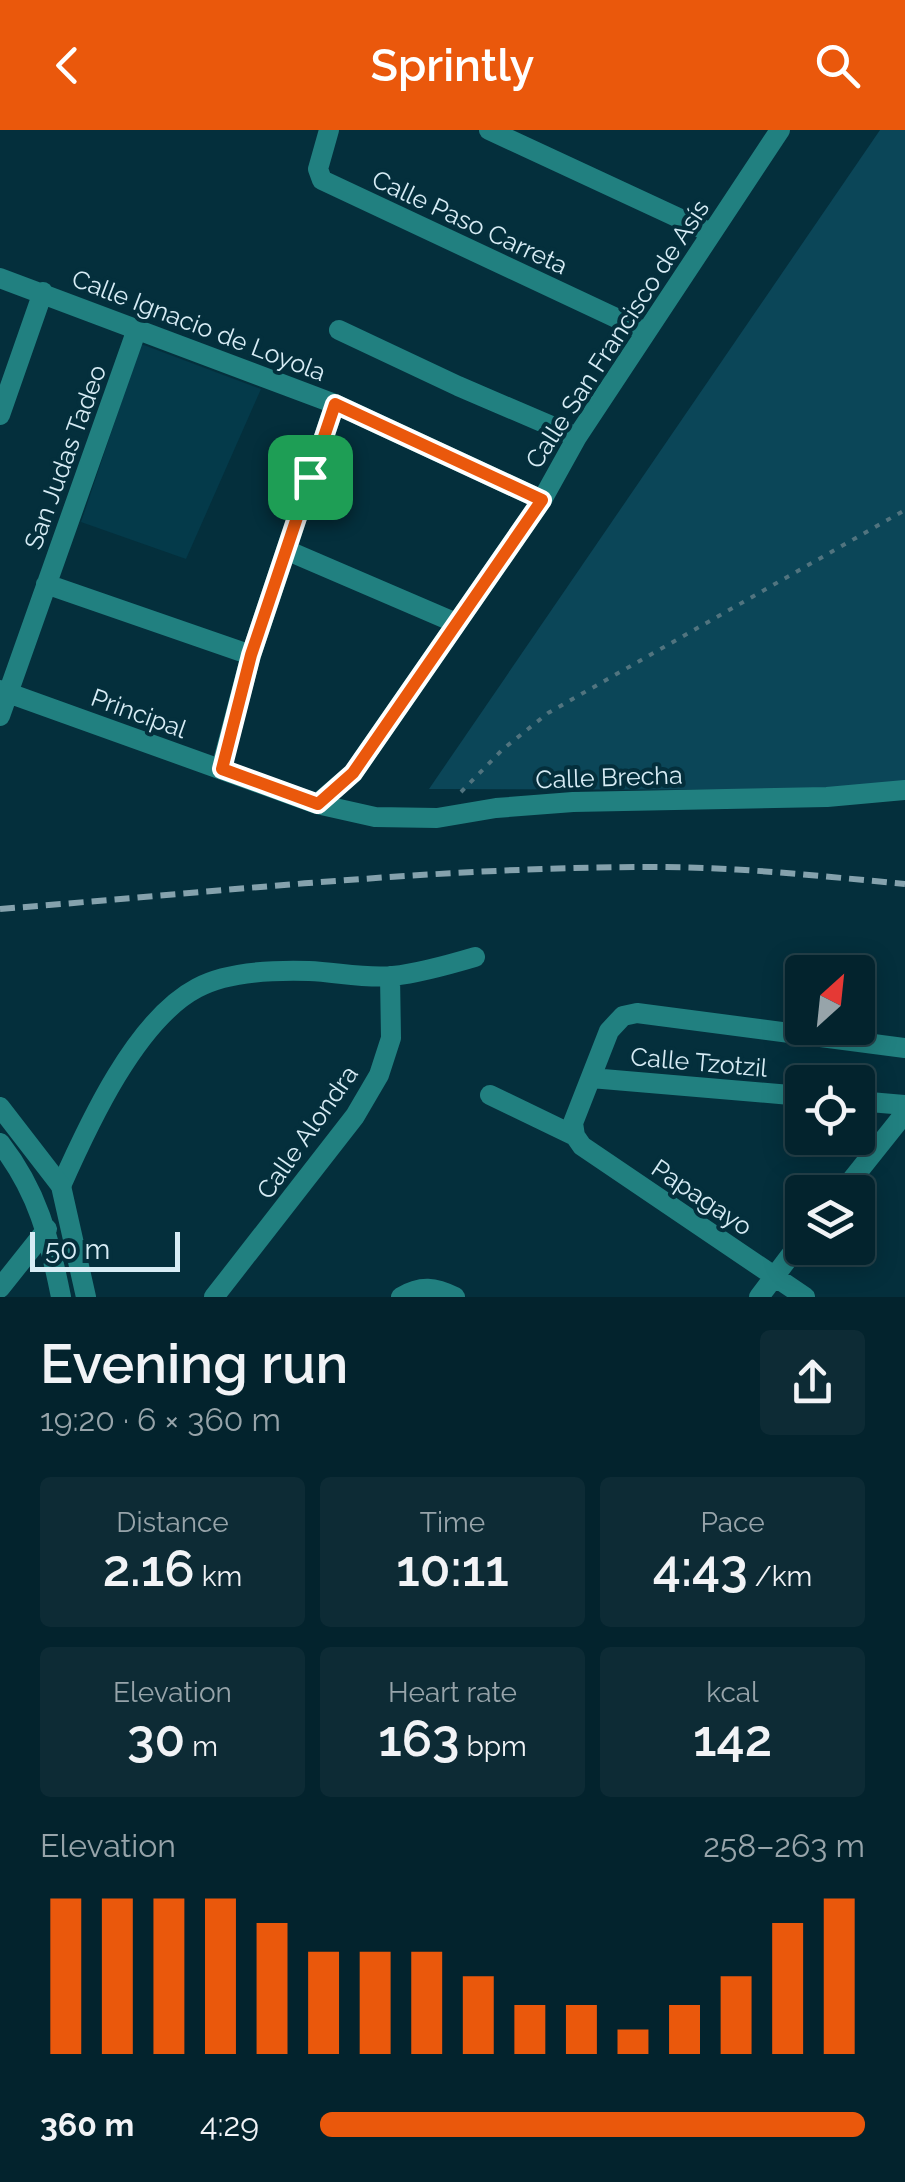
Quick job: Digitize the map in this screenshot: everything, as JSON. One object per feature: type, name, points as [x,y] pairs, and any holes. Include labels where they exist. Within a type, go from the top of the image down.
[{"type":"street","name":"Calle Paso Carreta","points":[[328,130],[318,168],[322,180],[646,332]]},
{"type":"street","points":[[489,130],[711,234]]},
{"type":"street","name":"Calle San Francisco de Asís","points":[[318,804],[353,773],[542,500],[577,438],[780,130]]},
{"type":"street","name":"Calle Ignacio de Loyola","points":[[0,278],[335,404],[542,500]]},
{"type":"street","points":[[0,415],[43,292]]},
{"type":"street","name":"San Judas Tadeo","points":[[0,716],[4,691],[137,329]]},
{"type":"street","points":[[340,330],[577,438]]},
{"type":"street","points":[[222,769],[251,655],[335,404]]},
{"type":"street","points":[[286,550],[456,623]]},
{"type":"street","points":[[46,584],[251,655]]},
{"type":"street","name":"Principal","points":[[4,691],[318,804]]},
{"type":"street","name":"Calle Brecha","points":[[318,804],[375,818],[438,818],[496,808],[574,802],[827,797],[905,790]]},
{"type":"street","points":[[61,1186],[96,1108],[124,1066],[176,1002],[199,986],[236,976],[306,971],[390,976],[474,958]]},
{"type":"street","name":"Calle Alondra","points":[[214,1297],[356,1116],[379,1075],[391,1038],[390,976]]},
{"type":"street","points":[[574,1136],[572,1123],[609,1031],[624,1016],[637,1013],[905,1048]]},
{"type":"street","name":"Calle Tzotzil","points":[[591,1078],[785,1095]]},
{"type":"street","name":"Papagayo","points":[[490,1095],[574,1136],[582,1146],[805,1297]]},
{"type":"street","points":[[875,1102],[905,1105]]},
{"type":"street","points":[[0,1107],[61,1186],[86,1297]]},
{"type":"street","points":[[856,1175],[905,1113]]},
{"type":"street","points":[[0,1143],[30,1187],[48,1229],[62,1297]]},
{"type":"street","points":[[0,1288],[48,1229]]},
{"type":"street","points":[[759,1297],[785,1261]]},
{"type":"street","points":[[408,1293],[438,1288],[454,1297]]},
{"type":"path","points":[[460,793],[503,749],[548,713],[905,510]]},
{"type":"shaded area","points":[[880,130],[905,130],[905,790],[429,789]]},
{"type":"shaded area","points":[[141,344],[261,389],[186,559],[81,522]]},
{"type":"railway","points":[[0,909],[327,882],[572,868],[717,869],[905,884]]},
{"type":"route","points":[[335,404],[542,500],[353,773],[318,804],[222,769],[251,655],[310,477],[335,404]]}]
